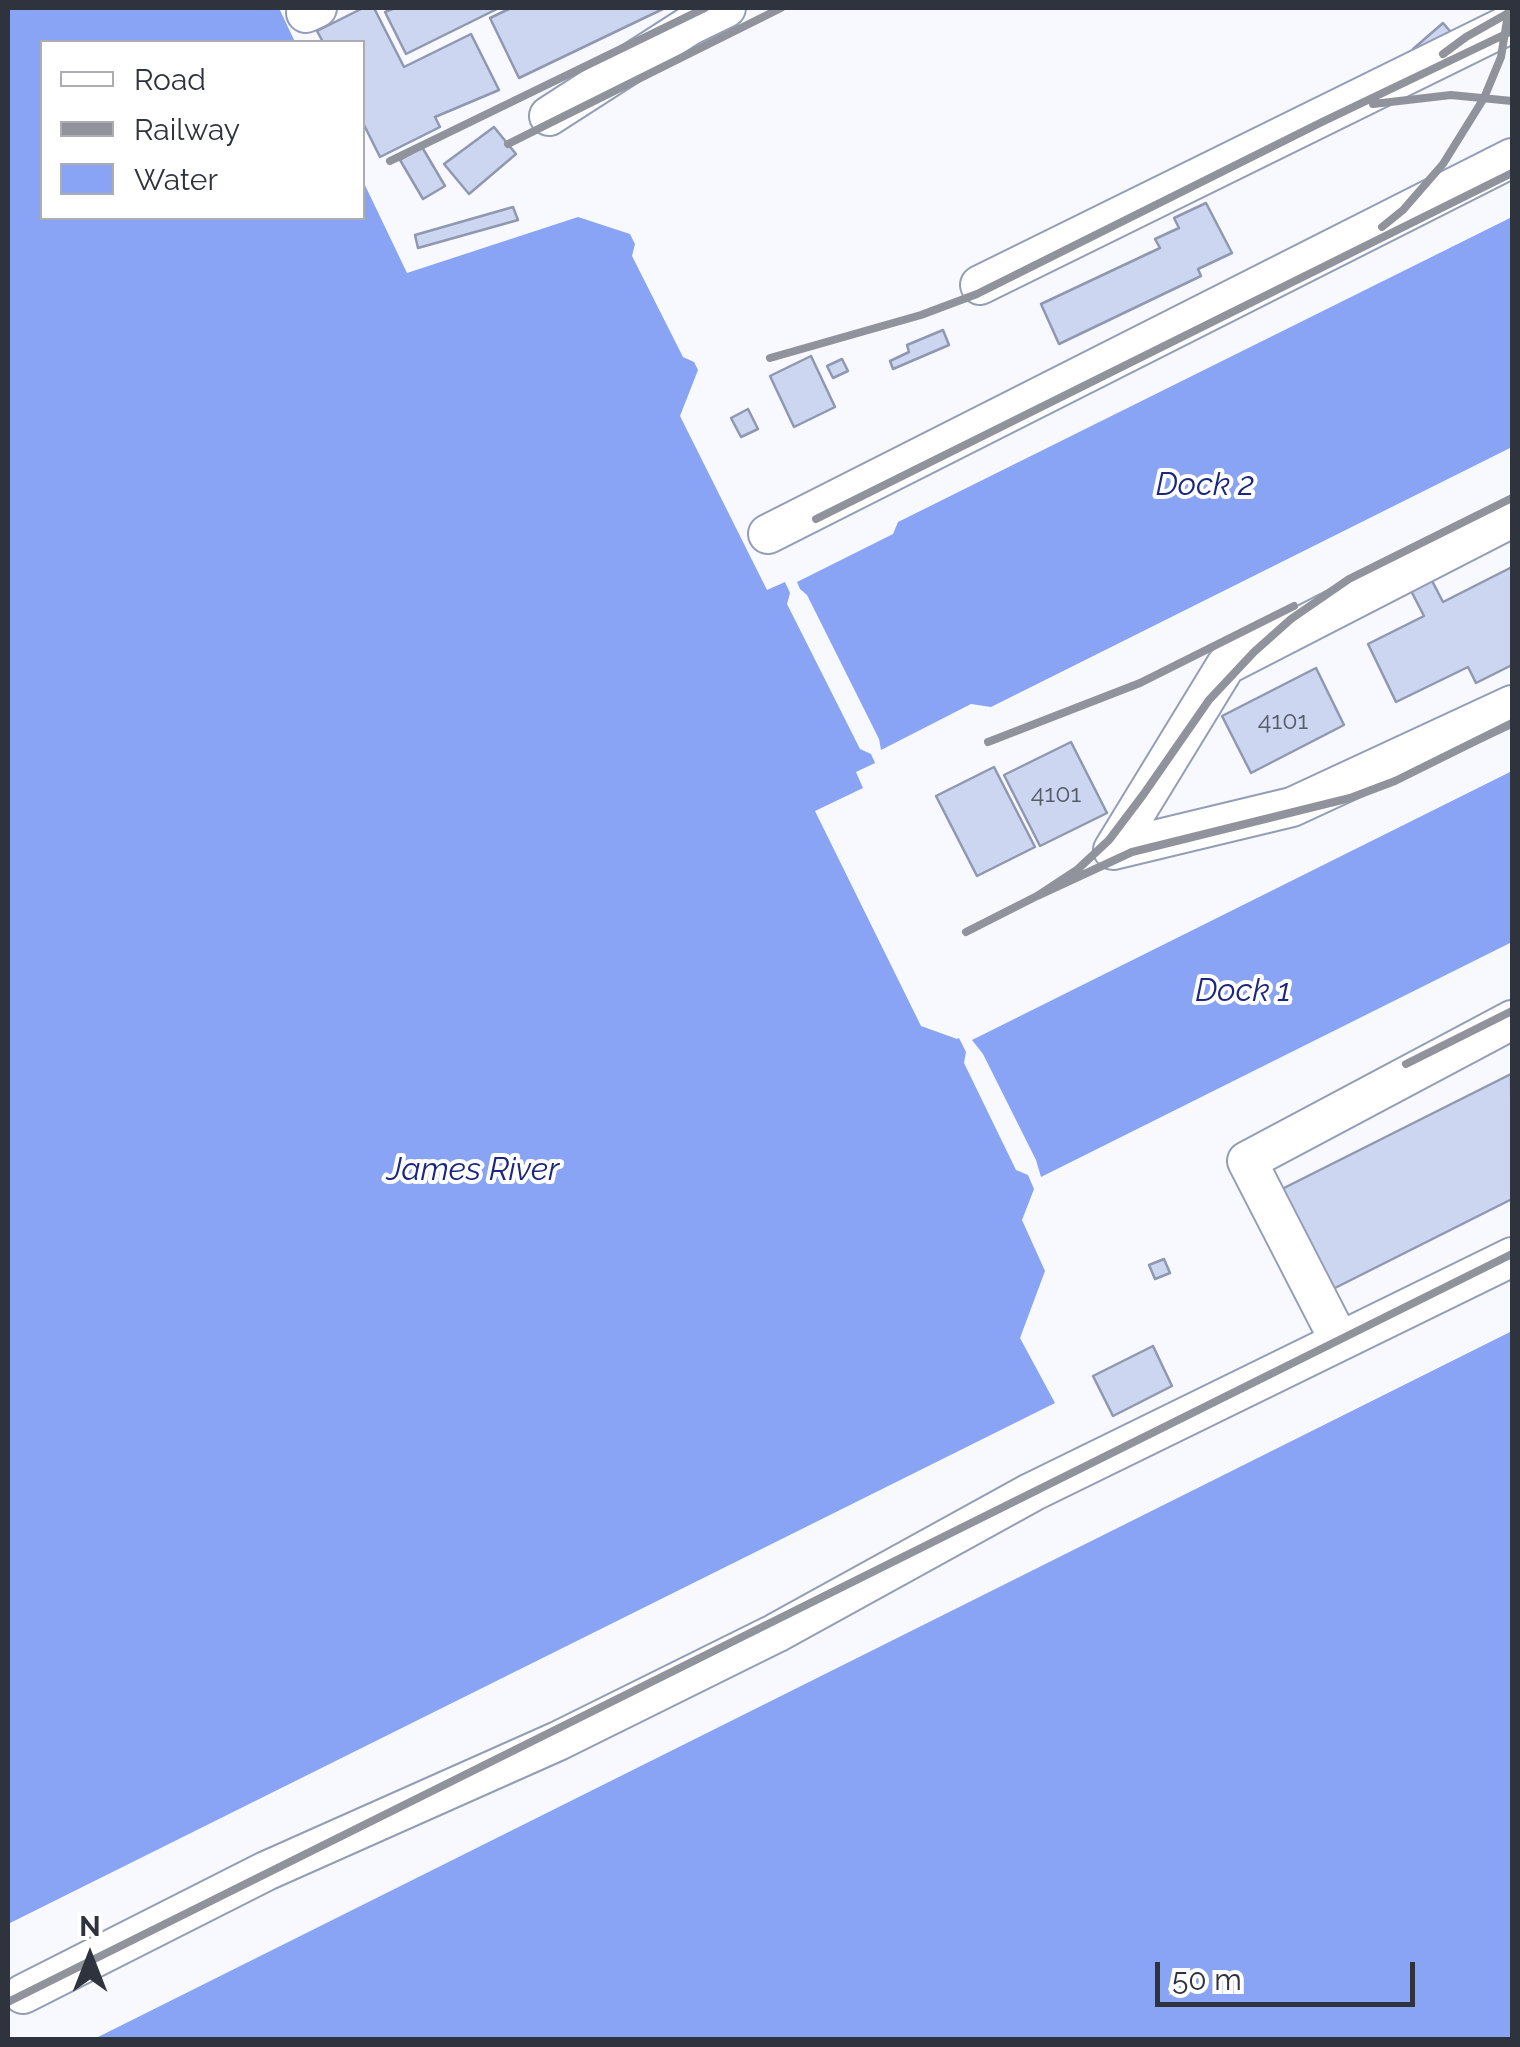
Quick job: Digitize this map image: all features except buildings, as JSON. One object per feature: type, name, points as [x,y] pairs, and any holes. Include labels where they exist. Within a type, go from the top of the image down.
[{"type":"lane","points":[[548,116],[690,26],[726,8]]},
{"type":"lane","points":[[980,286],[1512,24]]},
{"type":"lane","points":[[768,534],[1512,158]]},
{"type":"lane","points":[[1512,518],[1226,665],[1113,850],[1292,807],[1512,705]]},
{"type":"lane","points":[[1339,1340],[1247,1161],[1512,1020]]},
{"type":"lane","points":[[23,1994],[266,1870],[558,1741],[776,1633],[1032,1492],[1512,1258]]},
{"type":"water","name":"James River","points":[[8,8],[279,8],[294,40],[40,40],[40,220],[365,220],[365,185],[407,273],[578,217],[630,234],[635,244],[632,256],[683,357],[694,362],[698,370],[680,416],[767,590],[785,582],[790,593],[787,604],[860,749],[871,754],[875,763],[856,772],[863,788],[815,811],[921,1026],[959,1038],[966,1052],[964,1063],[1016,1170],[1028,1175],[1034,1189],[1022,1220],[1045,1271],[1020,1338],[1055,1403],[8,1924]]},
{"type":"water","name":"Dock 2","points":[[1512,217],[1512,447],[991,707],[971,704],[881,750],[807,595],[797,582],[893,534],[898,522]]},
{"type":"water","name":"Dock 1","points":[[1512,771],[1512,942],[1041,1177],[983,1054],[972,1040]]},
{"type":"water","points":[[1512,1331],[1512,2039],[94,2039]]},
{"type":"railway","points":[[390,161],[705,8]]},
{"type":"railway","points":[[508,144],[781,8]]},
{"type":"railway","points":[[1382,227],[1403,210],[1443,164],[1484,98],[1501,57],[1509,8]]},
{"type":"railway","points":[[1443,54],[1512,11]]},
{"type":"railway","points":[[770,358],[921,315],[977,294],[1512,31]]},
{"type":"railway","points":[[1373,104],[1451,95],[1512,101]]},
{"type":"railway","points":[[816,519],[1512,173]]},
{"type":"railway","points":[[1037,896],[1078,869],[1109,840],[1209,700],[1291,619],[1349,579],[1512,498]]},
{"type":"railway","points":[[988,742],[1140,683],[1294,606]]},
{"type":"railway","points":[[966,932],[1132,852],[1350,798],[1395,781],[1512,723]]},
{"type":"railway","points":[[1406,1064],[1512,1011]]},
{"type":"railway","points":[[8,2002],[1512,1254]]}]
